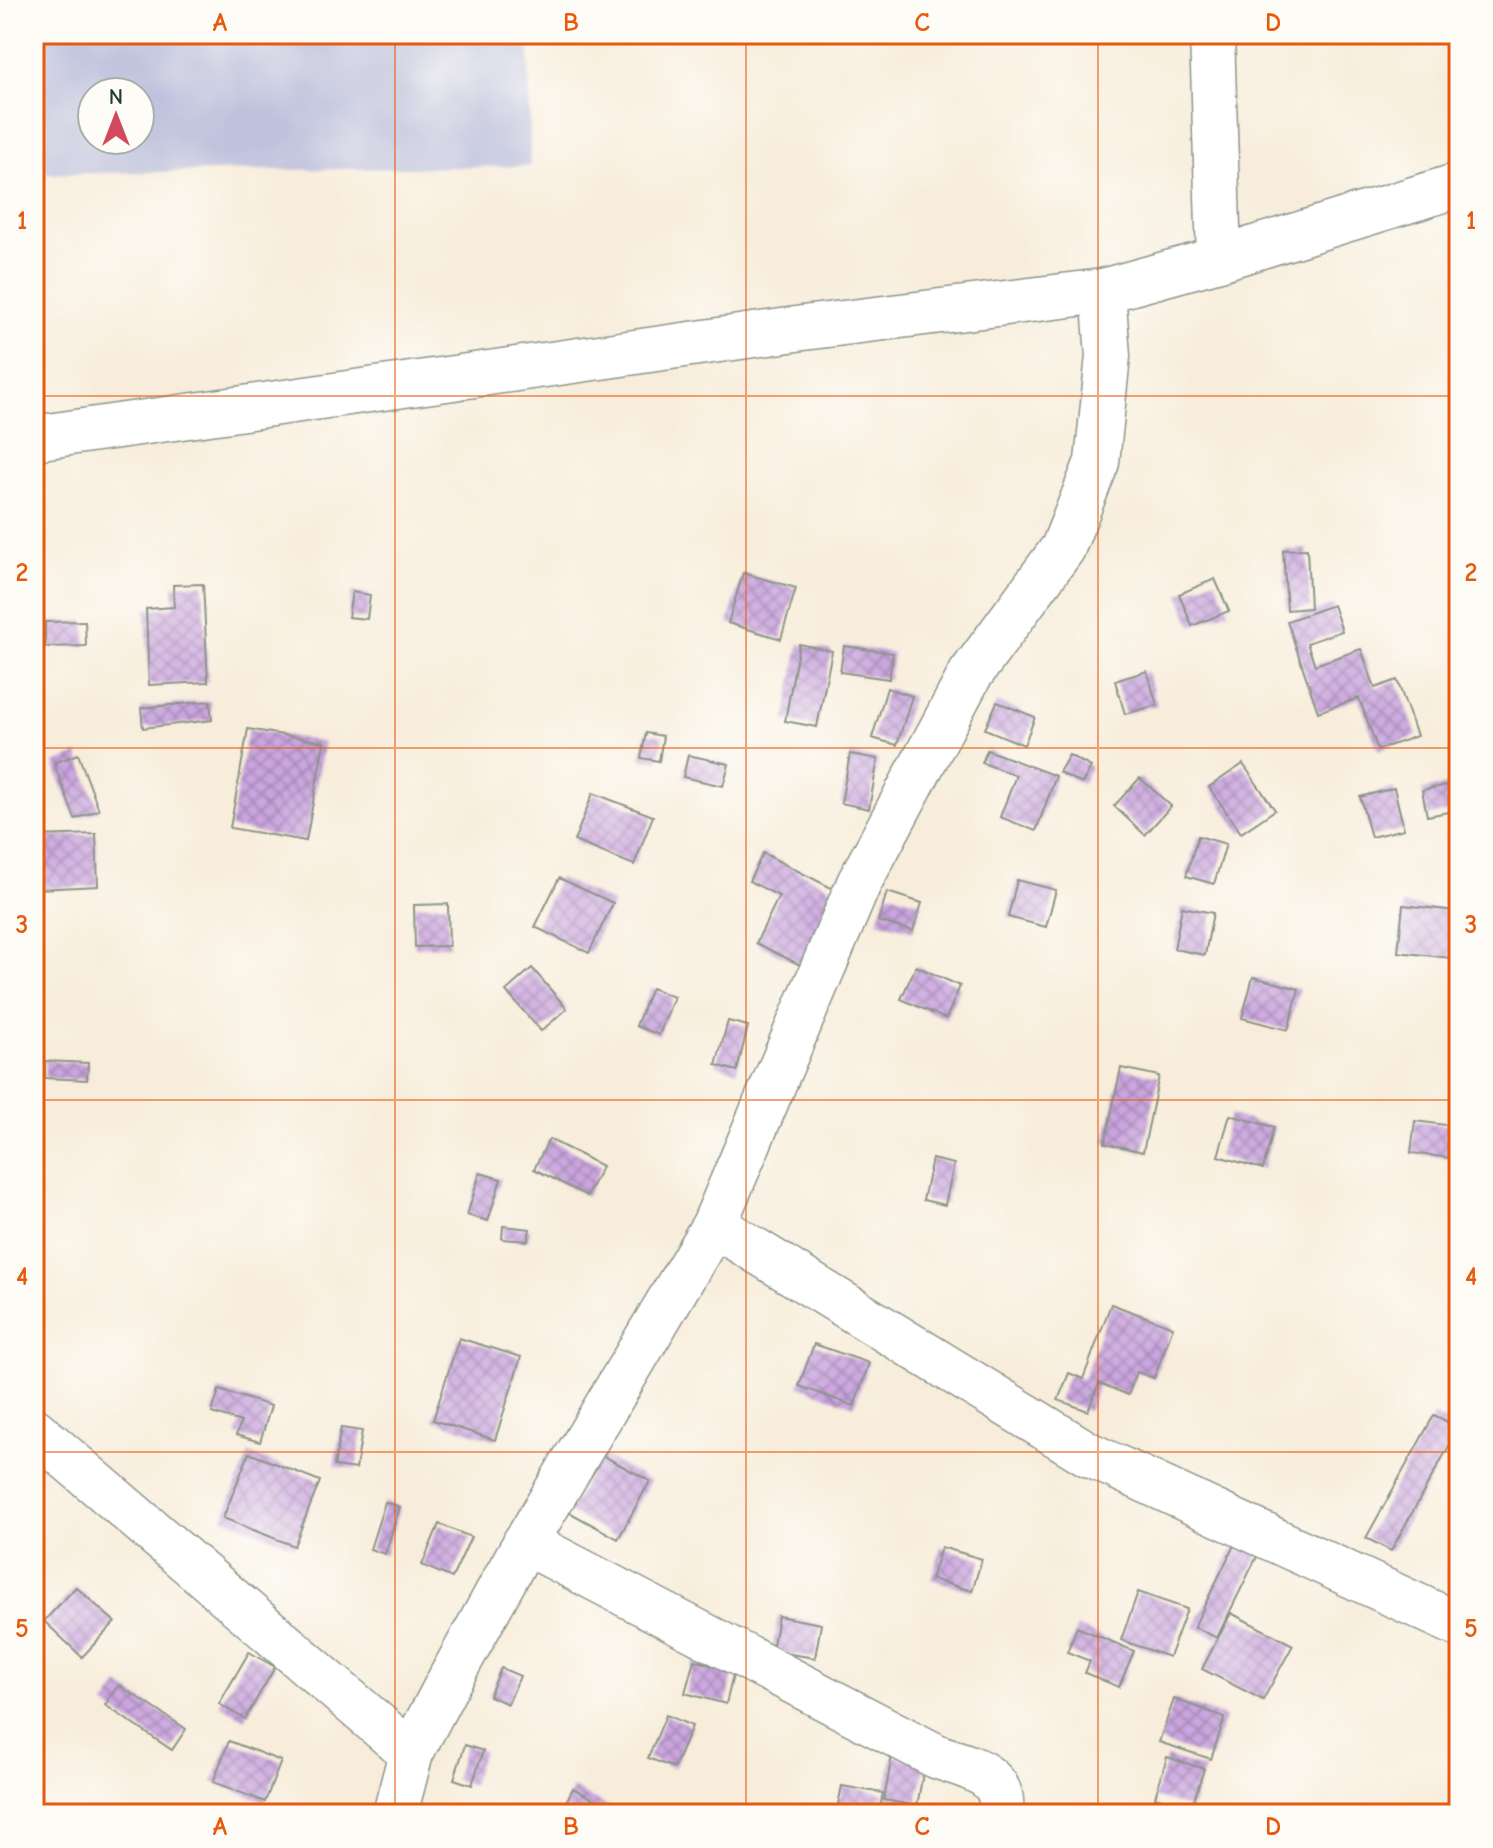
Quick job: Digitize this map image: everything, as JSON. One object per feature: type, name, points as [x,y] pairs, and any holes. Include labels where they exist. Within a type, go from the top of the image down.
[{"type":"street","points":[[1212,34],[1219,259]]},
{"type":"street","points":[[34,438],[803,328],[1103,291],[1219,259],[1459,185]]},
{"type":"street","points":[[396,1814],[411,1753],[525,1542],[714,1225],[859,883],[970,675],[1063,548],[1097,462],[1108,356],[1103,291]]},
{"type":"street","points":[[714,1225],[1088,1454],[1459,1625]]},
{"type":"street","points":[[35,1432],[411,1753]]},
{"type":"street","points":[[525,1542],[936,1756],[983,1774],[998,1786],[1003,1803],[1001,1814]]},
{"type":"street","points":[[1416,1605],[1459,1604]]},
{"type":"shaded area","points":[[34,34],[529,34],[530,166],[34,174]]},
{"type":"building","points":[[1307,549],[1310,608],[1287,610],[1283,550]]},
{"type":"building","points":[[743,573],[796,588],[781,639],[728,623]]},
{"type":"building","points":[[1215,579],[1229,611],[1192,626],[1179,594]]},
{"type":"building","points":[[203,584],[208,682],[149,685],[146,609],[174,607],[173,585]]},
{"type":"building","points":[[352,592],[370,595],[367,619],[348,617]]},
{"type":"building","points":[[1333,605],[1342,631],[1307,643],[1315,665],[1361,649],[1375,688],[1397,680],[1417,736],[1378,750],[1359,698],[1318,712],[1287,621]]},
{"type":"building","points":[[85,621],[86,646],[45,647],[45,622]]},
{"type":"building","points":[[799,644],[832,651],[817,727],[785,721]]},
{"type":"building","points":[[844,646],[893,653],[889,679],[840,672]]},
{"type":"building","points":[[1147,671],[1157,705],[1125,714],[1115,681]]},
{"type":"building","points":[[887,688],[912,696],[897,745],[872,738]]},
{"type":"building","points":[[210,701],[212,720],[143,728],[141,708]]},
{"type":"building","points":[[997,702],[1035,717],[1024,745],[985,729]]},
{"type":"building","points":[[248,729],[324,742],[306,841],[230,828]]},
{"type":"building","points":[[646,733],[663,736],[659,761],[641,758]]},
{"type":"building","points":[[987,750],[1056,776],[1036,831],[1000,817],[1016,775],[982,763]]},
{"type":"building","points":[[78,754],[99,810],[75,819],[54,763]]},
{"type":"building","points":[[850,754],[878,759],[869,809],[841,803]]},
{"type":"building","points":[[688,755],[729,764],[723,786],[683,777]]},
{"type":"building","points":[[1069,755],[1091,767],[1082,784],[1059,772]]},
{"type":"building","points":[[1243,764],[1275,810],[1241,833],[1209,787]]},
{"type":"building","points":[[1140,778],[1171,806],[1145,835],[1114,806]]},
{"type":"building","points":[[1459,783],[1459,810],[1427,816],[1422,790]]},
{"type":"building","points":[[1394,788],[1404,829],[1371,837],[1360,797]]},
{"type":"building","points":[[593,793],[653,816],[634,865],[574,841]]},
{"type":"building","points":[[96,834],[98,886],[38,889],[37,836]]},
{"type":"building","points":[[1198,836],[1226,844],[1214,884],[1186,876]]},
{"type":"building","points":[[763,853],[843,894],[804,967],[756,943],[779,896],[749,881]]},
{"type":"building","points":[[559,878],[613,903],[589,953],[535,927]]},
{"type":"building","points":[[1017,880],[1056,890],[1046,927],[1008,917]]},
{"type":"building","points":[[887,892],[922,903],[913,931],[878,921]]},
{"type":"building","points":[[448,904],[449,946],[415,947],[414,905]]},
{"type":"building","points":[[1403,905],[1456,911],[1451,958],[1398,952]]},
{"type":"building","points":[[1182,907],[1213,913],[1205,955],[1174,949]]},
{"type":"building","points":[[916,966],[960,986],[946,1019],[901,999]]},
{"type":"building","points":[[532,968],[567,1009],[541,1031],[506,991]]},
{"type":"building","points":[[1253,977],[1299,989],[1288,1030],[1242,1018]]},
{"type":"building","points":[[651,988],[674,997],[659,1035],[636,1026]]},
{"type":"building","points":[[728,1021],[748,1026],[737,1071],[716,1065]]},
{"type":"building","points":[[45,1061],[88,1063],[87,1080],[45,1078]]},
{"type":"building","points":[[1121,1068],[1159,1076],[1143,1152],[1105,1143]]},
{"type":"building","points":[[1230,1115],[1274,1127],[1263,1169],[1218,1156]]},
{"type":"building","points":[[1415,1121],[1454,1126],[1449,1158],[1411,1153]]},
{"type":"building","points":[[549,1139],[602,1166],[587,1196],[534,1169]]},
{"type":"building","points":[[932,1159],[954,1164],[945,1205],[923,1200]]},
{"type":"building","points":[[480,1173],[501,1179],[488,1221],[467,1215]]},
{"type":"building","points":[[503,1226],[530,1229],[528,1241],[502,1239]]},
{"type":"building","points":[[1111,1304],[1173,1327],[1154,1378],[1137,1372],[1128,1395],[1099,1383],[1088,1411],[1058,1400],[1069,1373],[1083,1379]]},
{"type":"building","points":[[459,1338],[521,1357],[495,1440],[433,1420]]},
{"type":"building","points":[[814,1344],[869,1363],[854,1406],[799,1386]]},
{"type":"building","points":[[219,1390],[271,1406],[260,1442],[236,1435],[241,1422],[212,1413]]},
{"type":"building","points":[[1434,1415],[1459,1428],[1391,1551],[1366,1538]]},
{"type":"building","points":[[341,1428],[362,1431],[356,1469],[334,1466]]},
{"type":"building","points":[[249,1453],[320,1481],[294,1546],[223,1518]]},
{"type":"building","points":[[600,1454],[650,1481],[618,1539],[569,1512]]},
{"type":"building","points":[[385,1502],[400,1507],[385,1554],[370,1549]]},
{"type":"building","points":[[439,1524],[471,1537],[452,1578],[422,1565]]},
{"type":"building","points":[[1240,1533],[1263,1544],[1217,1638],[1194,1627]]},
{"type":"building","points":[[941,1547],[982,1559],[972,1591],[931,1579]]},
{"type":"building","points":[[76,1587],[115,1622],[82,1657],[44,1621]]},
{"type":"building","points":[[1138,1592],[1187,1609],[1169,1657],[1121,1640]]},
{"type":"building","points":[[1231,1613],[1293,1645],[1263,1700],[1202,1669]]},
{"type":"building","points":[[778,1616],[821,1624],[815,1658],[772,1651]]},
{"type":"building","points":[[1077,1627],[1134,1651],[1119,1687],[1085,1673],[1090,1661],[1067,1652]]},
{"type":"building","points":[[249,1652],[275,1667],[245,1719],[219,1704]]},
{"type":"building","points":[[694,1660],[734,1671],[726,1704],[685,1693]]},
{"type":"building","points":[[501,1668],[520,1676],[508,1704],[489,1696]]},
{"type":"building","points":[[119,1685],[186,1729],[172,1750],[105,1705]]},
{"type":"building","points":[[1174,1699],[1225,1717],[1211,1759],[1159,1742]]},
{"type":"building","points":[[666,1715],[692,1726],[674,1768],[648,1758]]},
{"type":"building","points":[[229,1741],[281,1761],[265,1802],[213,1782]]},
{"type":"building","points":[[465,1745],[483,1751],[472,1785],[454,1779]]},
{"type":"building","points":[[892,1756],[925,1762],[917,1806],[884,1800]]},
{"type":"building","points":[[1167,1757],[1204,1769],[1191,1809],[1155,1797]]},
{"type":"building","points":[[842,1786],[883,1793],[879,1814],[837,1809]]},
{"type":"building","points":[[573,1788],[621,1814],[560,1814]]}]
